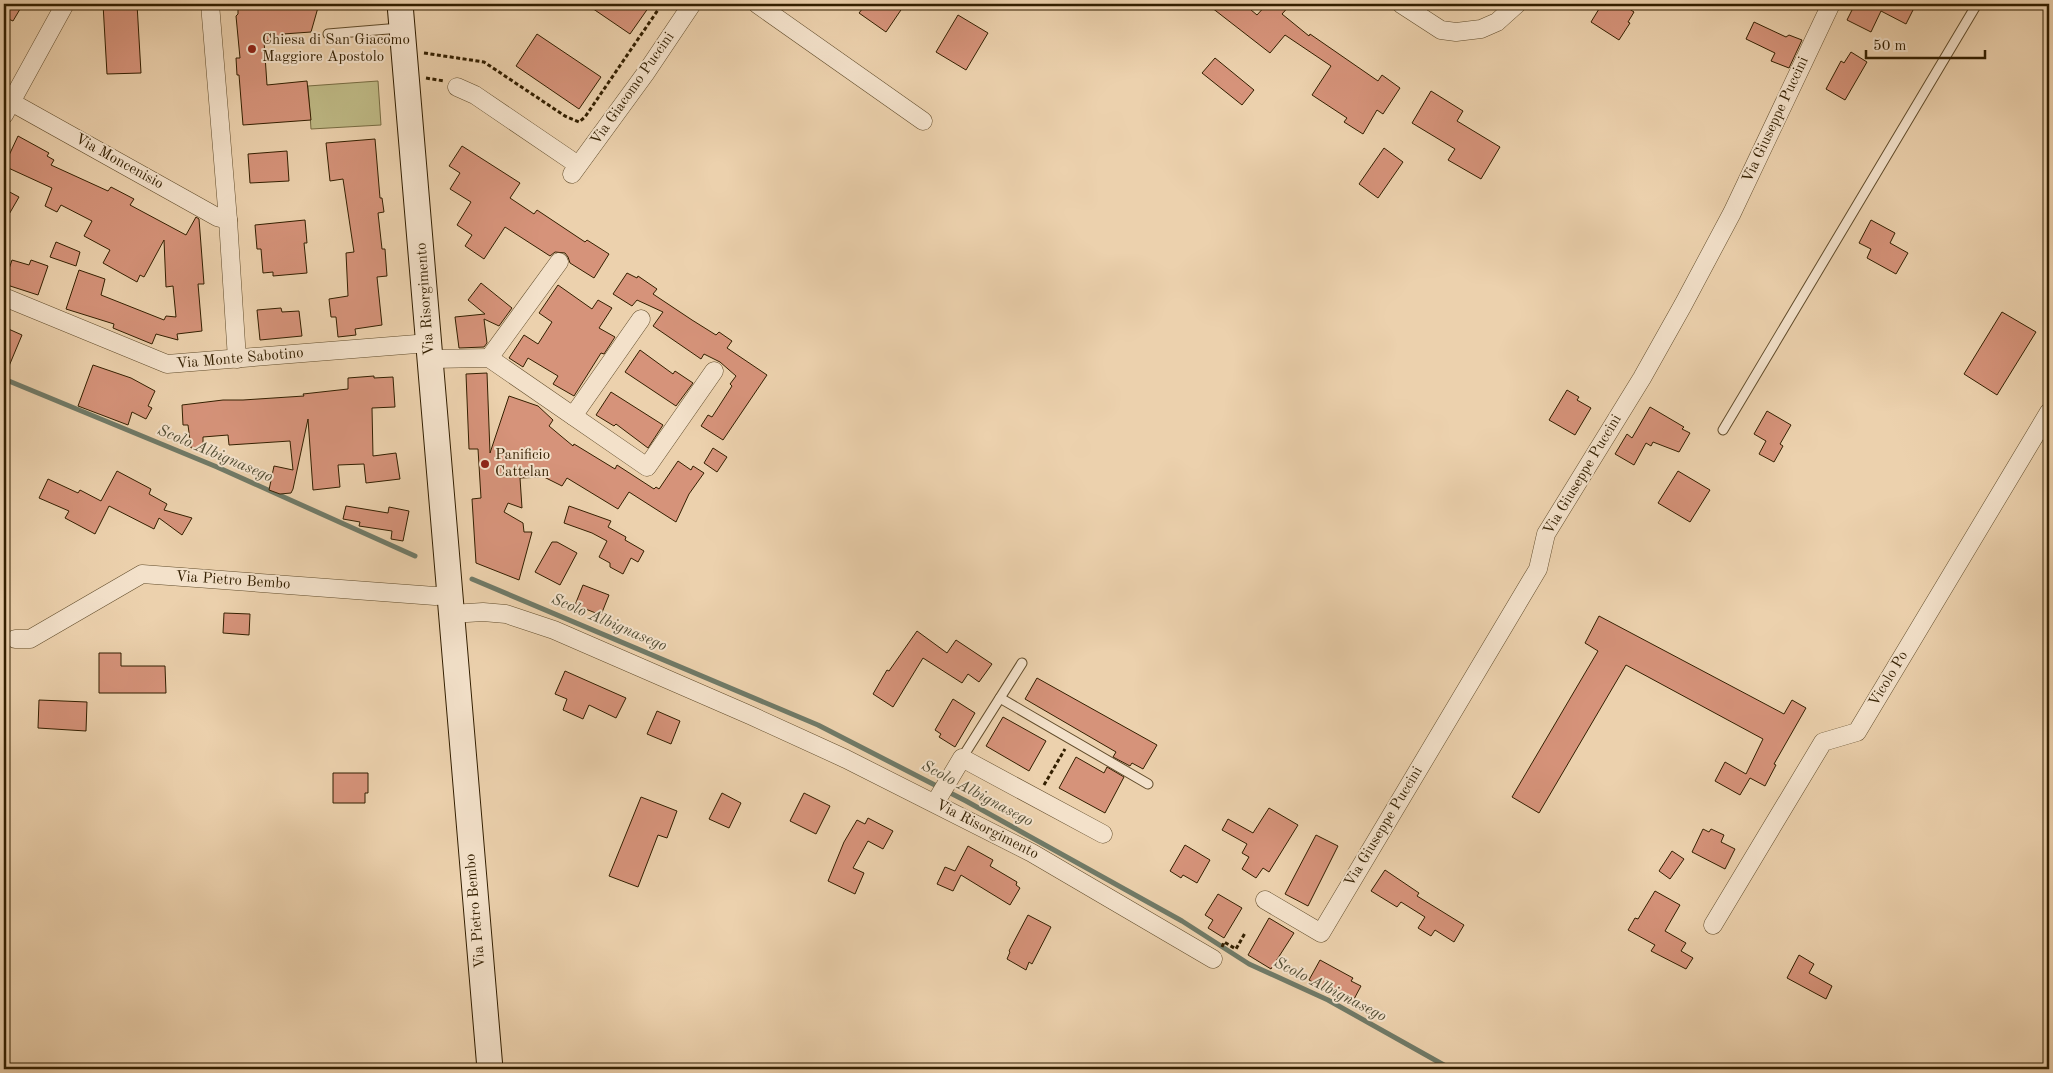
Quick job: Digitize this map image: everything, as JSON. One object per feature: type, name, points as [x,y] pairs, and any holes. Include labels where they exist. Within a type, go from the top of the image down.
[{"type":"main road","name":"Via Risorgimento","points":[[401,16],[408,81],[450,605]]},
{"type":"main road","name":"Via Pietro Bembo","points":[[450,605],[489,1064]]},
{"type":"street","points":[[6,105],[65,4]]},
{"type":"street","points":[[210,4],[228,220],[237,359]]},
{"type":"street","name":"Via Giacomo Puccini","points":[[457,87],[475,95],[576,170],[645,74],[692,4]]},
{"type":"street","points":[[757,4],[923,122]]},
{"type":"street","points":[[1401,4],[1442,30],[1456,32],[1481,29],[1497,22],[1517,4]]},
{"type":"street","name":"Via Giuseppe Puccini","points":[[1265,900],[1321,933],[1538,569],[1546,534],[1642,378],[1683,305],[1732,213],[1831,4]]},
{"type":"street","name":"Via Moncenisio","points":[[6,105],[217,217],[228,220]]},
{"type":"street","points":[[559,262],[489,358],[647,467],[714,371]]},
{"type":"street","name":"Via Monte Sabotino","points":[[4,297],[168,364],[237,359],[430,351],[489,358]]},
{"type":"street","points":[[573,416],[641,319]]},
{"type":"street","name":"Vicolo Po","points":[[1714,926],[1823,742],[1857,732],[2049,412]]},
{"type":"street","name":"Via Pietro Bembo","points":[[15,639],[30,639],[142,574],[435,596],[450,605],[483,612],[506,614],[554,630],[752,716]]},
{"type":"street","name":"Via Risorgimento","points":[[752,716],[940,794],[1032,853],[1213,959]]},
{"type":"street","points":[[940,794],[962,758],[1103,834]]},
{"type":"lane","points":[[1723,430],[1977,4]]},
{"type":"lane","points":[[328,34],[401,16]]},
{"type":"lane","points":[[962,758],[1022,663]]},
{"type":"lane","points":[[1000,698],[1148,784]]},
{"type":"path","points":[[422,58],[421,53],[484,62],[565,116],[579,122],[585,117],[662,4]]},
{"type":"path","points":[[408,81],[426,78],[444,80],[457,87]]},
{"type":"path","points":[[1036,798],[1070,739]]},
{"type":"path","points":[[1224,942],[1236,949],[1245,933]]},
{"type":"shaded area","points":[[378,81],[381,125],[311,129],[308,86]]},
{"type":"building","points":[[4,4],[23,4],[13,21],[4,17]]},
{"type":"building","points":[[103,4],[137,4],[141,73],[107,74]]},
{"type":"building","points":[[238,4],[319,4],[311,32],[283,34],[283,38],[264,41],[267,85],[307,81],[311,120],[243,125],[236,58],[240,58],[236,16],[238,14]]},
{"type":"building","points":[[586,4],[651,4],[630,34]]},
{"type":"building","points":[[866,4],[905,4],[886,32],[859,13]]},
{"type":"building","points":[[1207,4],[1244,4],[1257,15],[1267,4],[1291,4],[1282,14],[1309,36],[1310,34],[1378,81],[1382,75],[1400,88],[1383,114],[1377,110],[1363,134],[1344,122],[1347,118],[1312,95],[1331,66],[1285,35],[1270,53]]},
{"type":"building","points":[[1602,4],[1622,4],[1634,12],[1628,22],[1630,23],[1619,40],[1591,22]]},
{"type":"building","points":[[1855,4],[1916,4],[1906,24],[1881,11],[1871,32],[1847,20]]},
{"type":"building","points":[[958,15],[988,33],[966,70],[936,52]]},
{"type":"building","points":[[1754,22],[1786,37],[1789,35],[1802,40],[1789,68],[1771,61],[1775,53],[1746,39]]},
{"type":"building","points":[[537,34],[601,77],[579,109],[516,66]]},
{"type":"building","points":[[1851,52],[1867,62],[1845,100],[1826,89],[1841,61],[1844,63]]},
{"type":"building","points":[[1215,58],[1254,90],[1242,105],[1202,73]]},
{"type":"building","points":[[1431,91],[1463,111],[1457,121],[1500,147],[1481,179],[1448,160],[1455,149],[1412,123]]},
{"type":"building","points":[[18,136],[49,153],[47,156],[54,160],[51,165],[108,191],[111,187],[134,199],[130,205],[186,235],[196,217],[199,219],[204,284],[198,284],[202,331],[177,334],[178,340],[156,334],[152,344],[113,328],[114,324],[66,309],[79,270],[105,279],[101,295],[164,320],[166,316],[176,317],[173,286],[166,287],[164,240],[144,277],[140,275],[137,282],[103,263],[110,250],[84,236],[92,221],[61,205],[57,212],[45,206],[52,188],[4,166]]},
{"type":"building","points":[[375,139],[380,198],[382,198],[384,212],[378,213],[382,249],[385,249],[387,276],[377,277],[382,325],[355,329],[356,335],[338,337],[336,317],[331,317],[329,299],[348,296],[346,253],[354,252],[343,179],[330,181],[326,143]]},
{"type":"building","points":[[462,146],[520,183],[510,198],[534,214],[537,210],[585,242],[587,240],[609,254],[594,278],[570,263],[565,253],[555,252],[550,256],[505,227],[484,259],[465,246],[472,235],[457,225],[471,202],[450,189],[460,173],[449,166]]},
{"type":"building","points":[[1384,148],[1403,162],[1378,198],[1359,184]]},
{"type":"building","points":[[287,151],[289,181],[250,183],[248,154]]},
{"type":"building","points":[[4,189],[19,197],[4,223]]},
{"type":"building","points":[[305,220],[307,243],[304,243],[307,273],[273,276],[273,272],[263,273],[261,249],[257,249],[255,225]]},
{"type":"building","points":[[1871,220],[1895,233],[1890,243],[1908,253],[1896,274],[1867,258],[1871,249],[1859,243]]},
{"type":"building","points":[[56,242],[80,252],[76,266],[50,257]]},
{"type":"building","points":[[12,260],[29,265],[31,260],[48,266],[38,295],[4,284]]},
{"type":"building","points":[[627,273],[637,278],[638,276],[657,289],[653,294],[692,320],[716,335],[719,332],[732,341],[727,348],[767,375],[723,440],[701,426],[708,415],[712,417],[732,386],[730,384],[736,376],[720,362],[704,354],[701,359],[653,326],[663,312],[637,300],[632,306],[613,294]]},
{"type":"building","points":[[481,283],[512,308],[499,326],[484,319],[487,343],[484,347],[459,348],[455,317],[485,314],[468,300]]},
{"type":"building","points":[[558,285],[592,309],[598,300],[612,308],[599,328],[615,337],[604,354],[601,353],[574,396],[553,384],[558,376],[528,358],[523,367],[509,358],[524,335],[538,344],[552,322],[539,313]]},
{"type":"building","points":[[281,308],[282,312],[299,311],[302,336],[260,340],[257,310]]},
{"type":"building","points":[[2002,312],[2036,332],[1997,395],[1964,374]]},
{"type":"building","points":[[4,327],[22,335],[4,378]]},
{"type":"building","points":[[640,350],[673,374],[675,371],[693,383],[676,406],[625,372]]},
{"type":"building","points":[[93,365],[131,378],[155,391],[148,406],[152,408],[146,419],[132,412],[128,425],[78,406]]},
{"type":"building","points":[[487,373],[490,453],[509,396],[538,406],[553,420],[549,426],[573,446],[574,444],[615,469],[617,465],[654,489],[656,487],[659,489],[678,461],[691,470],[693,466],[704,473],[689,494],[676,522],[629,492],[618,509],[567,478],[562,486],[544,477],[520,478],[522,508],[508,503],[504,512],[523,523],[524,532],[532,532],[519,580],[476,563],[472,499],[481,498],[478,449],[469,449],[466,374]]},
{"type":"building","points":[[374,376],[374,378],[393,377],[395,407],[372,408],[373,456],[396,453],[400,479],[366,483],[364,464],[338,465],[340,487],[313,490],[308,419],[293,489],[291,493],[280,494],[269,490],[274,466],[293,470],[290,441],[229,445],[228,435],[203,437],[203,447],[191,448],[188,425],[183,425],[182,405],[223,400],[304,396],[303,394],[348,389],[348,378]]},
{"type":"building","points":[[1567,390],[1579,397],[1577,400],[1591,408],[1575,435],[1549,420]]},
{"type":"building","points":[[611,392],[663,425],[648,448],[616,424],[614,426],[596,415]]},
{"type":"building","points":[[1650,407],[1684,427],[1682,429],[1690,433],[1679,452],[1653,442],[1651,446],[1646,443],[1634,465],[1615,454],[1627,434],[1632,438]]},
{"type":"building","points":[[1767,411],[1791,425],[1780,444],[1783,446],[1774,462],[1759,454],[1766,441],[1754,434]]},
{"type":"building","points":[[713,448],[727,457],[717,472],[704,463]]},
{"type":"building","points":[[117,471],[151,489],[149,494],[167,504],[164,510],[192,518],[182,535],[159,518],[154,529],[109,506],[95,534],[65,518],[69,511],[39,498],[48,479],[78,493],[80,490],[101,501]]},
{"type":"building","points":[[1678,471],[1710,490],[1690,522],[1658,503]]},
{"type":"building","points":[[346,506],[388,513],[389,507],[409,511],[403,541],[391,539],[392,531],[359,526],[360,522],[343,519]]},
{"type":"building","points":[[569,506],[611,521],[608,527],[626,537],[625,540],[644,551],[638,562],[631,558],[623,574],[610,567],[610,563],[599,557],[607,541],[592,533],[564,523]]},
{"type":"building","points":[[552,542],[557,542],[577,553],[560,585],[535,572]]},
{"type":"building","points":[[583,585],[609,595],[601,615],[575,605]]},
{"type":"building","points":[[224,613],[250,614],[249,635],[223,633]]},
{"type":"building","points":[[1599,616],[1784,714],[1792,700],[1806,708],[1774,764],[1776,765],[1765,786],[1750,778],[1740,795],[1715,781],[1725,762],[1746,774],[1763,739],[1626,665],[1539,813],[1512,797],[1598,651],[1585,643]]},
{"type":"building","points":[[917,631],[947,653],[956,640],[992,664],[979,682],[968,674],[962,683],[923,658],[893,707],[873,694],[887,670],[889,671]]},
{"type":"building","points":[[99,653],[121,653],[121,666],[165,666],[166,693],[99,693]]},
{"type":"building","points":[[565,671],[626,698],[616,718],[589,705],[583,719],[563,710],[567,699],[555,694]]},
{"type":"building","points":[[1037,678],[1157,745],[1143,769],[1132,763],[1130,766],[1113,757],[1116,752],[1025,699]]},
{"type":"building","points":[[953,699],[975,713],[955,747],[939,737],[941,734],[935,730]]},
{"type":"building","points":[[39,700],[87,702],[86,731],[38,728]]},
{"type":"building","points":[[657,711],[680,721],[671,744],[647,734]]},
{"type":"building","points":[[1003,717],[1046,741],[1029,771],[986,746]]},
{"type":"building","points":[[1076,757],[1104,773],[1107,767],[1124,777],[1105,813],[1059,788]]},
{"type":"building","points":[[333,773],[368,773],[368,793],[365,793],[365,803],[333,803]]},
{"type":"building","points":[[722,793],[741,803],[729,828],[709,819]]},
{"type":"building","points":[[804,793],[830,806],[816,834],[790,821]]},
{"type":"building","points":[[641,797],[677,811],[667,838],[658,835],[638,887],[609,876]]},
{"type":"building","points":[[1269,808],[1298,825],[1269,872],[1263,868],[1256,878],[1242,869],[1249,857],[1242,853],[1247,844],[1222,830],[1228,819],[1253,833]]},
{"type":"building","points":[[868,818],[893,831],[883,849],[868,841],[853,868],[864,873],[855,894],[828,881],[844,842],[857,820],[865,824]]},
{"type":"building","points":[[1703,829],[1709,832],[1711,829],[1724,835],[1721,842],[1735,849],[1725,869],[1692,852]]},
{"type":"building","points":[[1316,835],[1338,846],[1308,906],[1285,894]]},
{"type":"building","points":[[1185,845],[1210,860],[1197,883],[1183,875],[1181,878],[1170,871]]},
{"type":"building","points":[[968,846],[993,860],[990,866],[1017,882],[1016,885],[1020,888],[1010,905],[961,875],[953,891],[937,884],[945,867],[955,871]]},
{"type":"building","points":[[1672,851],[1684,859],[1670,879],[1659,871]]},
{"type":"building","points":[[1385,870],[1419,893],[1417,896],[1464,925],[1454,942],[1435,930],[1431,936],[1418,928],[1425,917],[1401,902],[1397,907],[1371,891]]},
{"type":"building","points":[[1655,891],[1680,905],[1665,931],[1686,943],[1681,951],[1693,958],[1686,969],[1651,951],[1655,945],[1628,930],[1635,918],[1638,919]]},
{"type":"building","points":[[1218,894],[1242,908],[1224,938],[1208,928],[1213,920],[1205,915]]},
{"type":"building","points":[[1028,915],[1051,927],[1032,964],[1029,962],[1026,970],[1007,959],[1009,951]]},
{"type":"building","points":[[1269,918],[1294,933],[1271,969],[1248,955]]},
{"type":"building","points":[[1799,955],[1814,964],[1809,973],[1832,986],[1826,999],[1787,978]]},
{"type":"building","points":[[1320,960],[1353,978],[1351,981],[1361,986],[1353,1001],[1343,996],[1342,998],[1309,980]]},
{"type":"waterway","name":"Scolo Albignasego","points":[[4,379],[217,467],[415,556]]},
{"type":"waterway","name":"Scolo Albignasego","points":[[472,579],[818,725],[966,801],[1182,921],[1249,964],[1328,1000],[1451,1069]]},
{"type":"place","name":"Chiesa di San Giacomo Maggiore Apostolo","points":[[252,49]]},
{"type":"place","name":"Panificio Cattelan","points":[[485,464]]}]
